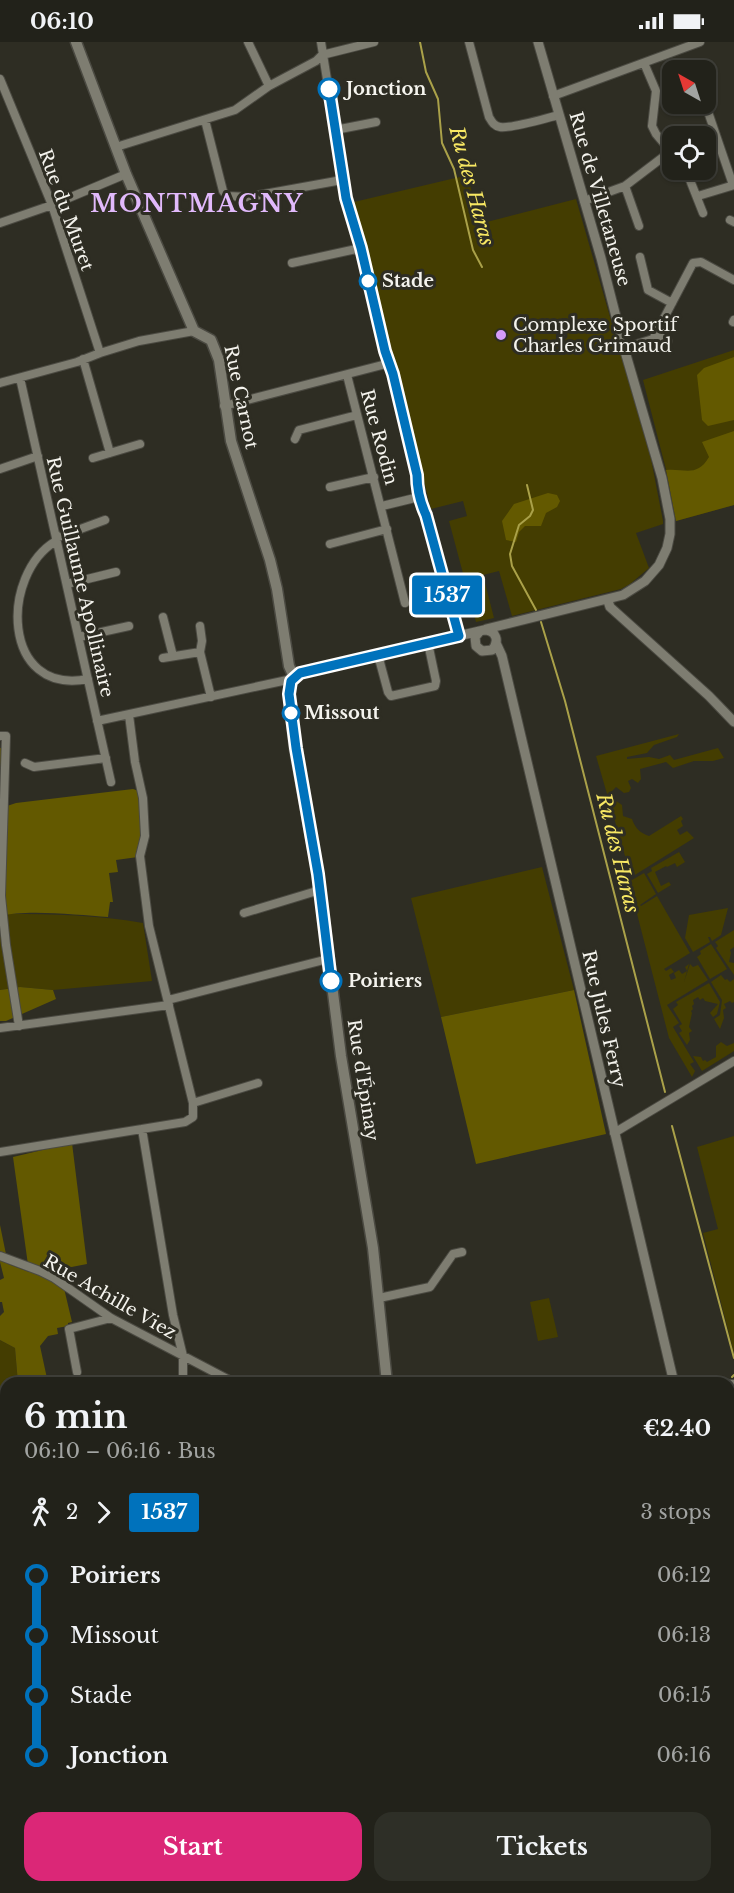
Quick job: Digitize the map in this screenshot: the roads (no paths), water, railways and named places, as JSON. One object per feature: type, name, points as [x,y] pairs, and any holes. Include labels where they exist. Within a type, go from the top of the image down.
[{"type":"main road","name":"Rue Carnot","points":[[76,42],[126,174],[195,331],[206,336],[214,345],[220,368],[231,441],[270,560],[293,678]]},
{"type":"main road","name":"Rue d'Épinay","points":[[293,678],[289,694],[296,748],[320,890],[341,1056],[363,1182],[379,1298],[386,1377]]},
{"type":"street","points":[[248,42],[268,86]]},
{"type":"street","points":[[321,42],[342,180],[390,363],[417,475],[419,497],[459,636],[475,644],[481,651],[488,651],[494,648],[489,634]]},
{"type":"street","points":[[116,147],[235,111],[268,86],[316,61],[322,55],[374,42]]},
{"type":"street","points":[[469,42],[489,117],[495,125],[509,126],[559,115]]},
{"type":"street","name":"Rue de Villetaneuse","points":[[538,42],[662,478],[670,519],[667,549],[654,571],[639,585],[608,601]]},
{"type":"street","points":[[553,96],[700,42]]},
{"type":"street","points":[[644,63],[656,92],[652,126],[662,141]]},
{"type":"street","name":"Rue du Muret","points":[[0,79],[52,206],[100,353]]},
{"type":"street","points":[[698,196],[734,185],[709,114]]},
{"type":"street","points":[[205,120],[223,191],[227,196],[248,197],[342,180]]},
{"type":"street","points":[[335,130],[376,122]]},
{"type":"street","points":[[584,201],[625,186],[662,159]]},
{"type":"street","points":[[0,223],[52,206],[126,174]]},
{"type":"street","points":[[691,180],[703,213]]},
{"type":"street","points":[[625,186],[639,226]]},
{"type":"street","points":[[292,264],[361,248]]},
{"type":"street","points":[[640,257],[648,290],[672,303]]},
{"type":"street","points":[[624,348],[653,339],[693,263],[701,262],[734,280]]},
{"type":"street","points":[[0,384],[139,342],[195,331]]},
{"type":"street","points":[[656,334],[668,341]]},
{"type":"street","points":[[83,359],[110,453]]},
{"type":"street","points":[[224,406],[390,363]]},
{"type":"street","name":"Rue Rodin","points":[[348,375],[405,603]]},
{"type":"street","name":"Rue Guillaume Apollinaire","points":[[20,378],[111,782]]},
{"type":"street","points":[[295,440],[299,430],[357,415]]},
{"type":"street","points":[[93,458],[140,444]]},
{"type":"street","points":[[0,469],[38,456]]},
{"type":"street","points":[[330,487],[374,477]]},
{"type":"street","name":"Rue Rodin","points":[[382,506],[419,497]]},
{"type":"street","points":[[28,555],[56,539],[105,520]]},
{"type":"street","points":[[330,544],[387,529]]},
{"type":"street","points":[[67,584],[116,572]]},
{"type":"street","points":[[475,644],[475,637],[489,634],[507,624],[608,601],[612,609],[710,696],[734,722]]},
{"type":"street","points":[[163,618],[172,656]]},
{"type":"street","points":[[79,637],[129,626]]},
{"type":"street","points":[[200,626],[202,644],[200,652],[211,697]]},
{"type":"street","points":[[97,721],[293,678],[300,673],[459,636],[489,634]]},
{"type":"street","name":"Rue Jules Ferry","points":[[489,634],[504,663],[673,1377]]},
{"type":"street","points":[[378,655],[391,696],[435,686],[428,643]]},
{"type":"street","points":[[15,651],[29,666],[46,676],[68,681],[88,679]]},
{"type":"street","points":[[488,651],[504,663]]},
{"type":"street","points":[[163,658],[200,652]]},
{"type":"street","points":[[0,1152],[190,1121],[193,1117],[193,1103],[161,971],[154,951],[146,907],[141,856],[145,836],[143,798],[135,762],[129,715]]},
{"type":"street","points":[[0,736],[6,736],[1,896],[19,1026]]},
{"type":"street","points":[[25,763],[34,767],[106,758]]},
{"type":"street","points":[[244,913],[320,890]]},
{"type":"street","points":[[0,1028],[168,1003],[328,959]]},
{"type":"street","points":[[615,1133],[734,1061]]},
{"type":"street","points":[[193,1103],[258,1083]]},
{"type":"street","points":[[142,1129],[173,1315],[183,1356],[183,1377]]},
{"type":"street","points":[[379,1298],[430,1287],[453,1254],[462,1252]]},
{"type":"street","name":"Rue Achille Viez","points":[[0,1257],[54,1278],[111,1318],[223,1377]]},
{"type":"street","points":[[77,1372],[69,1329],[111,1318]]},
{"type":"waterway","name":"Ru des Haras","points":[[420,42],[426,72],[438,99],[442,143],[454,169],[473,250],[482,267]]},
{"type":"waterway","name":"Ru des Haras","points":[[527,485],[533,510],[530,516],[519,525],[510,554],[512,566],[536,610]]},
{"type":"waterway","name":"Ru des Haras","points":[[541,622],[565,701],[665,1092]]},
{"type":"waterway","name":"Ru des Haras","points":[[672,1126],[734,1358]]},
{"type":"place","name":"Jonction","points":[[329,89]]},
{"type":"place","name":"Stade","points":[[368,281]]},
{"type":"place","name":"Complexe Sportif Charles Grimaud","points":[[501,335]]},
{"type":"place","name":"Missout","points":[[291,713]]},
{"type":"place","name":"Poiriers","points":[[331,981]]},
{"type":"district","name":"MONTMAGNY","points":[[197,203]]}]
